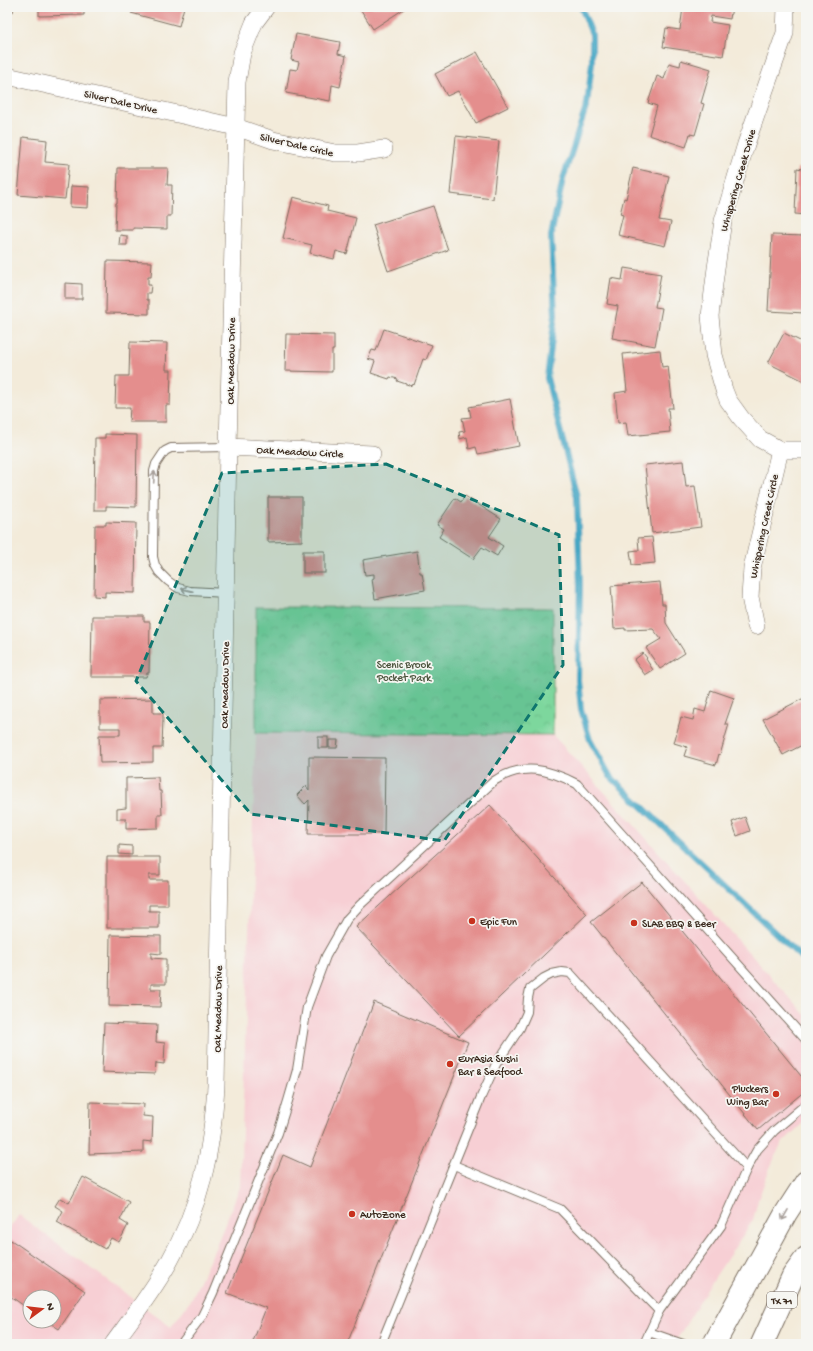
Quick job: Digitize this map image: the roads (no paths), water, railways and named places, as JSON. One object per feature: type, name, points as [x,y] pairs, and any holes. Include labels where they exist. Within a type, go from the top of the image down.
[{"type":"main road","points":[[714,1344],[786,1213],[806,1182]]},
{"type":"main road","name":"TX 71","points":[[762,1344],[793,1276],[806,1258]]},
{"type":"street","name":"Oak Meadow Drive","points":[[113,1344],[154,1287],[185,1232],[202,1184],[210,1147],[214,1116],[216,1086],[228,448],[237,82],[242,54],[254,23],[266,7]]},
{"type":"street","name":"Whispering Creek Drive","points":[[786,7],[785,33],[746,144],[723,221],[710,316],[714,355],[728,400],[741,418],[760,439],[780,450],[806,450]]},
{"type":"street","name":"Silver Dale Drive","points":[[7,76],[236,127]]},
{"type":"street","name":"Silver Dale Circle","points":[[236,127],[273,140],[336,153],[358,153],[384,149]]},
{"type":"street","name":"Oak Meadow Circle","points":[[228,448],[372,454]]},
{"type":"street","name":"Whispering Creek Circle","points":[[756,626],[750,597],[752,568],[780,450]]},
{"type":"lane","points":[[226,594],[190,591],[178,588],[159,572],[153,557],[153,477],[156,464],[165,451],[171,448],[228,448]]},
{"type":"lane","points":[[181,1344],[202,1316],[213,1293],[278,1133],[297,1070],[308,1007],[326,956],[347,920],[360,905],[494,781],[505,773],[522,769],[537,770],[559,775],[577,784],[806,1040]]},
{"type":"lane","points":[[381,1344],[481,1097],[496,1064],[520,1028],[527,1012],[530,989],[544,978],[552,974],[562,972],[570,973],[747,1168]]},
{"type":"lane","points":[[644,1344],[659,1311],[721,1226],[747,1168],[757,1150],[774,1131],[806,1104]]},
{"type":"lane","points":[[454,1165],[560,1209],[659,1311]]},
{"type":"lane","points":[[649,1332],[683,1344]]},
{"type":"waterway","points":[[581,7],[592,34],[592,63],[587,104],[563,179],[551,236],[555,315],[547,378],[577,497],[580,586],[578,680],[581,709],[590,740],[610,776],[806,962]]},
{"type":"place","name":"Epic Fun","points":[[472,921]]},
{"type":"place","name":"SLAB BBQ & Beer","points":[[634,923]]},
{"type":"place","name":"EurAsia Sushi Bar & Seafood","points":[[450,1064]]},
{"type":"place","name":"Pluckers Wing Bar","points":[[776,1094]]},
{"type":"place","name":"AutoZone","points":[[352,1214]]},
{"type":"park label","name":"Scenic Brook Pocket Park","points":[[404,670]]}]
